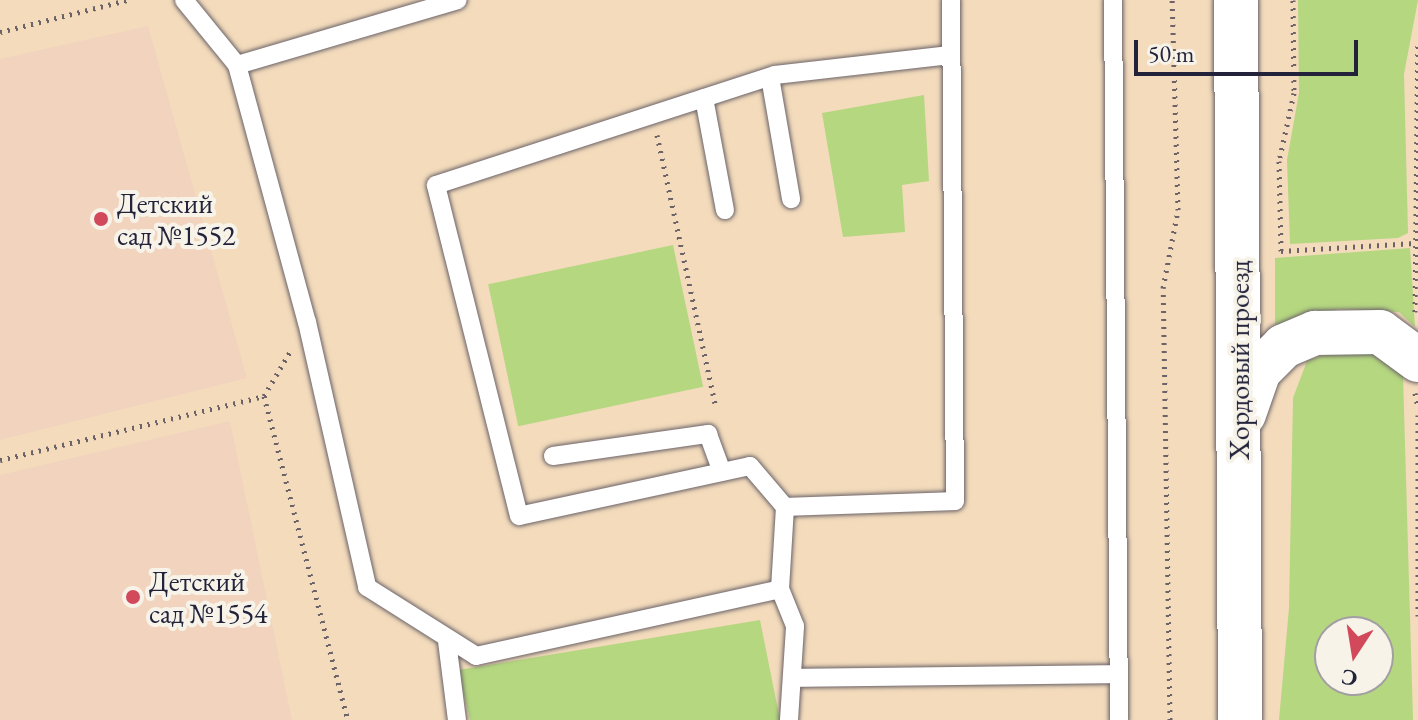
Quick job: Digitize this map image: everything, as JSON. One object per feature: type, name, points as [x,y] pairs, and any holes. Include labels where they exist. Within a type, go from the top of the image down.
[{"type":"main road","name":"Хордовый проезд","points":[[1236,0],[1240,720]]},
{"type":"main road","points":[[1239,439],[1250,386],[1284,346],[1349,329],[1417,340]]},
{"type":"lane","points":[[184,0],[237,65],[307,322],[367,587],[447,641],[476,656],[780,589]]},
{"type":"lane","points":[[237,65],[458,0]]},
{"type":"lane","points":[[785,507],[955,501],[951,0]]},
{"type":"lane","points":[[1113,0],[1119,720]]},
{"type":"lane","points":[[789,720],[795,626],[780,589],[785,507],[750,466],[519,516],[436,185],[770,77],[950,55]]},
{"type":"lane","points":[[770,77],[791,199]]},
{"type":"lane","points":[[704,98],[725,210]]},
{"type":"lane","points":[[553,456],[708,434],[722,472]]},
{"type":"lane","points":[[447,641],[457,720]]},
{"type":"lane","points":[[792,678],[1118,674]]},
{"type":"path","points":[[0,32],[127,0]]},
{"type":"path","points":[[1170,720],[1163,288],[1178,210],[1172,0]]},
{"type":"path","points":[[1293,0],[1294,93],[1279,161],[1281,251],[1415,243]]},
{"type":"path","points":[[1417,340],[1418,45]]},
{"type":"path","points":[[652,115],[716,408]]},
{"type":"path","points":[[307,322],[264,396],[348,720]]},
{"type":"path","points":[[0,460],[264,396]]},
{"type":"path","points":[[1418,415],[1418,616]]},
{"type":"shaded area","name":"Детский сад №1552","points":[[148,26],[247,378],[0,440],[0,59]]},
{"type":"shaded area","name":"Детский сад №1554","points":[[230,421],[292,720],[0,720],[0,475]]},
{"type":"green space","points":[[1298,0],[1418,0],[1404,74],[1408,233],[1398,238],[1290,244],[1287,160],[1299,93]]},
{"type":"green space","points":[[924,95],[929,181],[902,185],[905,232],[843,237],[822,113]]},
{"type":"green space","points":[[673,245],[703,387],[518,426],[488,284]]},
{"type":"green space","points":[[1410,248],[1415,327],[1399,312],[1338,309],[1275,342],[1275,258]]},
{"type":"green space","points":[[1359,342],[1403,375],[1413,720],[1279,720],[1289,608],[1293,398],[1307,361]]},
{"type":"green space","points":[[760,620],[780,720],[470,720],[458,670]]},
{"type":"place","name":"Детский сад №1552","points":[[101,219]]},
{"type":"place","name":"Детский сад №1554","points":[[133,597]]}]
